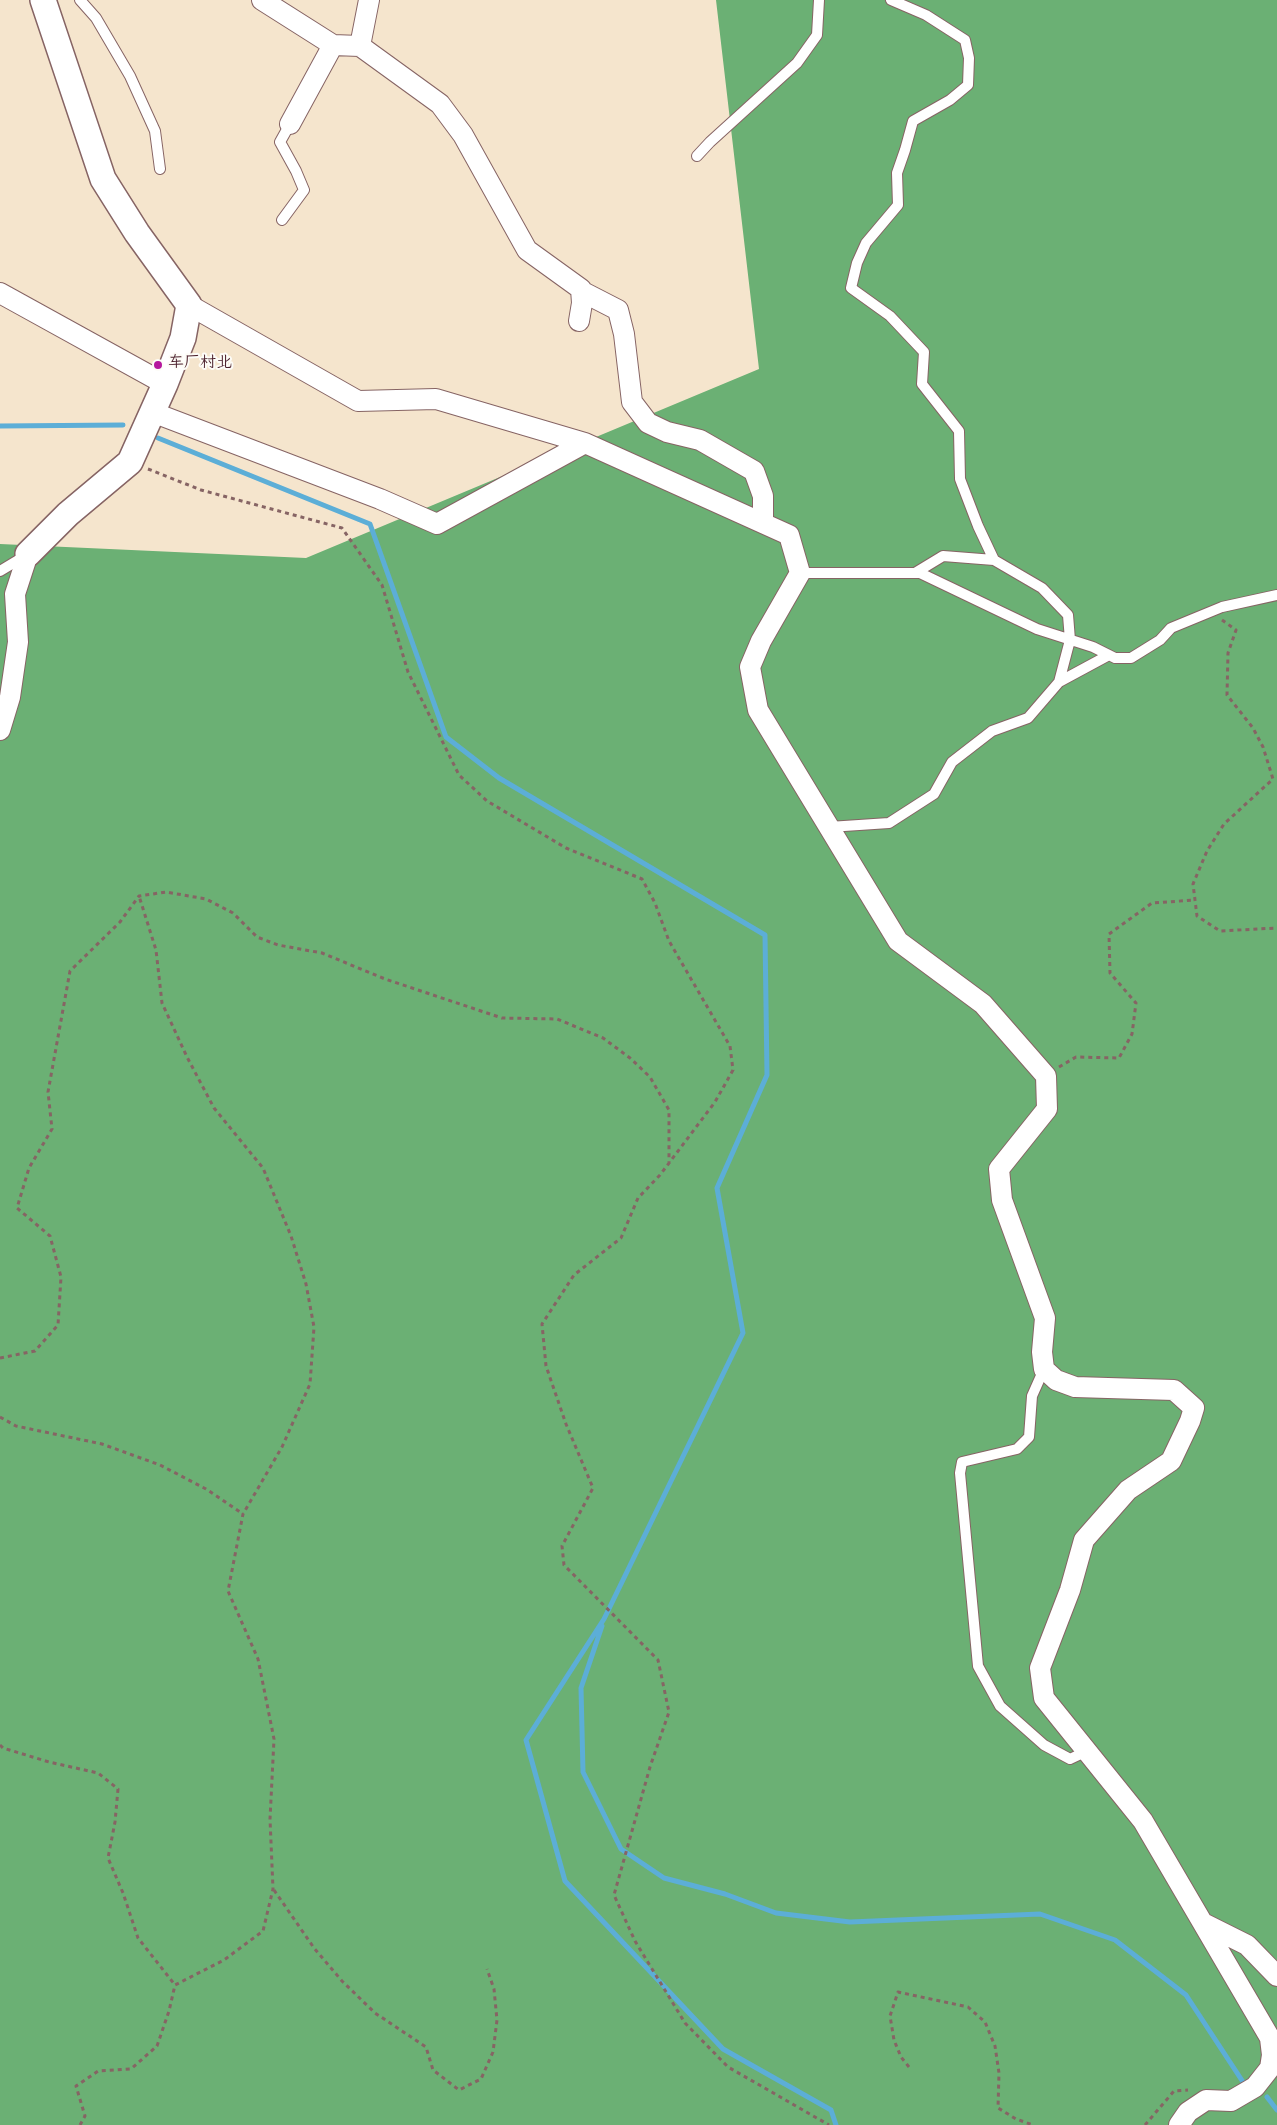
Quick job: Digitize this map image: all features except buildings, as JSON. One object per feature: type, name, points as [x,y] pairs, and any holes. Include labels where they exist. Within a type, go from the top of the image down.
[{"type":"street","points":[[43,0],[103,178],[137,233],[189,305],[358,401],[436,399],[585,443],[789,535],[800,573],[761,641],[750,667],[758,710],[898,941],[983,1004],[1046,1076],[1047,1109],[999,1168],[1002,1200],[1045,1318],[1042,1352],[1044,1369],[1056,1380],[1075,1387],[1174,1390],[1194,1408],[1190,1421],[1171,1461],[1128,1490],[1084,1540],[1070,1590],[1040,1668],[1044,1698],[1144,1821],[1270,2038],[1272,2055],[1270,2068],[1255,2087],[1231,2101],[1206,2100],[1188,2112],[1179,2125]]},
{"type":"street","points":[[262,0],[333,44],[360,46],[440,104],[463,135],[527,250],[581,291],[618,310],[624,334],[632,402],[637,409],[648,422],[667,432],[700,440],[754,470],[763,496],[763,523]]},
{"type":"street","points":[[360,46],[369,0]]},
{"type":"street","points":[[290,124],[333,44]]},
{"type":"street","points":[[579,321],[582,303],[581,291]]},
{"type":"street","points":[[0,293],[165,384]]},
{"type":"street","points":[[0,730],[10,697],[18,642],[15,594],[28,554],[68,514],[130,462],[165,384],[183,338],[189,305]]},
{"type":"street","points":[[152,412],[380,499],[437,524],[585,443]]},
{"type":"street","points":[[1203,1923],[1247,1945],[1277,1976]]},
{"type":"lane","points":[[80,0],[96,18],[130,76],[156,131],[160,169]]},
{"type":"lane","points":[[697,156],[797,63],[817,36],[819,0]]},
{"type":"lane","points":[[891,0],[926,15],[965,40],[969,58],[968,85],[950,100],[913,121],[906,150],[896,173],[898,205],[866,243],[857,263],[851,288],[890,316],[924,352],[922,384],[959,431],[960,478],[978,526],[994,560]]},
{"type":"lane","points":[[282,220],[304,190],[296,170],[280,142],[290,124]]},
{"type":"lane","points":[[0,571],[28,554]]},
{"type":"lane","points":[[915,574],[943,556],[994,560],[1042,588],[1068,615],[1070,640],[1059,682]]},
{"type":"lane","points":[[800,573],[920,574],[1037,629],[1093,647],[1114,658],[1131,658],[1160,640],[1171,628],[1222,607],[1277,595]]},
{"type":"lane","points":[[829,828],[889,823],[934,794],[952,762],[992,731],[1028,718],[1059,682],[1109,656]]},
{"type":"lane","points":[[0,705],[12,680]]},
{"type":"lane","points":[[1044,1369],[1032,1396],[1029,1437],[1017,1450],[962,1462],[960,1473],[978,1666],[1000,1706],[1044,1744],[1070,1759],[1087,1751]]},
{"type":"path","points":[[130,462],[201,490],[342,528],[382,585],[408,672],[459,775],[487,802],[566,848],[642,879],[655,903],[669,941],[730,1046],[733,1070],[715,1102],[669,1163],[638,1198],[621,1238],[574,1275],[542,1324],[546,1366],[566,1424],[593,1488],[562,1546],[564,1565],[658,1660],[669,1712],[650,1767],[614,1895],[635,1941],[685,2023],[728,2066],[828,2125]]},
{"type":"path","points":[[1211,612],[1236,630],[1228,653],[1227,695],[1253,728],[1263,747],[1273,779],[1224,824],[1207,851],[1193,884],[1197,916],[1220,931],[1277,928]]},
{"type":"path","points":[[0,1358],[35,1351],[58,1325],[61,1277],[50,1236],[17,1208],[29,1168],[52,1129],[48,1092],[70,971],[120,922],[139,896],[166,892],[206,899],[233,913],[257,937],[278,945],[322,953],[385,979],[502,1018],[557,1018],[603,1038],[630,1058],[650,1077],[669,1110],[669,1163]]},
{"type":"path","points":[[80,2125],[84,2116],[76,2086],[98,2071],[131,2069],[157,2046],[175,1985],[224,1960],[263,1931],[273,1889],[270,1819],[274,1739],[258,1659],[228,1592],[243,1514],[282,1448],[310,1384],[314,1327],[306,1284],[292,1236],[263,1168],[214,1108],[186,1057],[162,1003],[156,950],[139,896]]},
{"type":"path","points":[[1046,1076],[1076,1057],[1119,1058],[1132,1034],[1136,1003],[1110,973],[1109,934],[1152,903],[1195,900]]},
{"type":"path","points":[[0,1417],[16,1426],[102,1444],[160,1465],[206,1489],[243,1514]]},
{"type":"path","points":[[0,1745],[3,1748],[49,1762],[98,1773],[118,1789],[115,1822],[108,1858],[123,1893],[138,1938],[175,1985]]},
{"type":"path","points":[[273,1889],[314,1948],[342,1982],[375,2013],[426,2047],[433,2070],[459,2090],[481,2079],[492,2052],[497,2020],[494,1989],[487,1969]]},
{"type":"path","points":[[909,2066],[902,2057],[894,2040],[890,2016],[898,1992],[968,2007],[985,2022],[994,2046],[999,2073],[998,2108],[1016,2119],[1033,2125]]},
{"type":"green space","points":[[716,0],[1277,0],[1277,2125],[0,2125],[0,544],[306,558],[759,369]]},
{"type":"waterway","points":[[0,426],[123,425]]},
{"type":"waterway","points":[[158,438],[370,524],[446,737],[499,778],[765,935],[767,1075],[717,1188],[743,1333],[604,1619],[526,1740],[565,1881],[723,2049],[831,2110],[836,2125]]},
{"type":"waterway","points":[[602,1626],[581,1688],[583,1772],[621,1849],[664,1878],[725,1894],[776,1913],[850,1922],[1040,1914],[1115,1940],[1186,1995],[1243,2082]]},
{"type":"waterway","points":[[1267,2097],[1277,2110]]},
{"type":"place","name":"车厂村北","points":[[158,365]]}]
